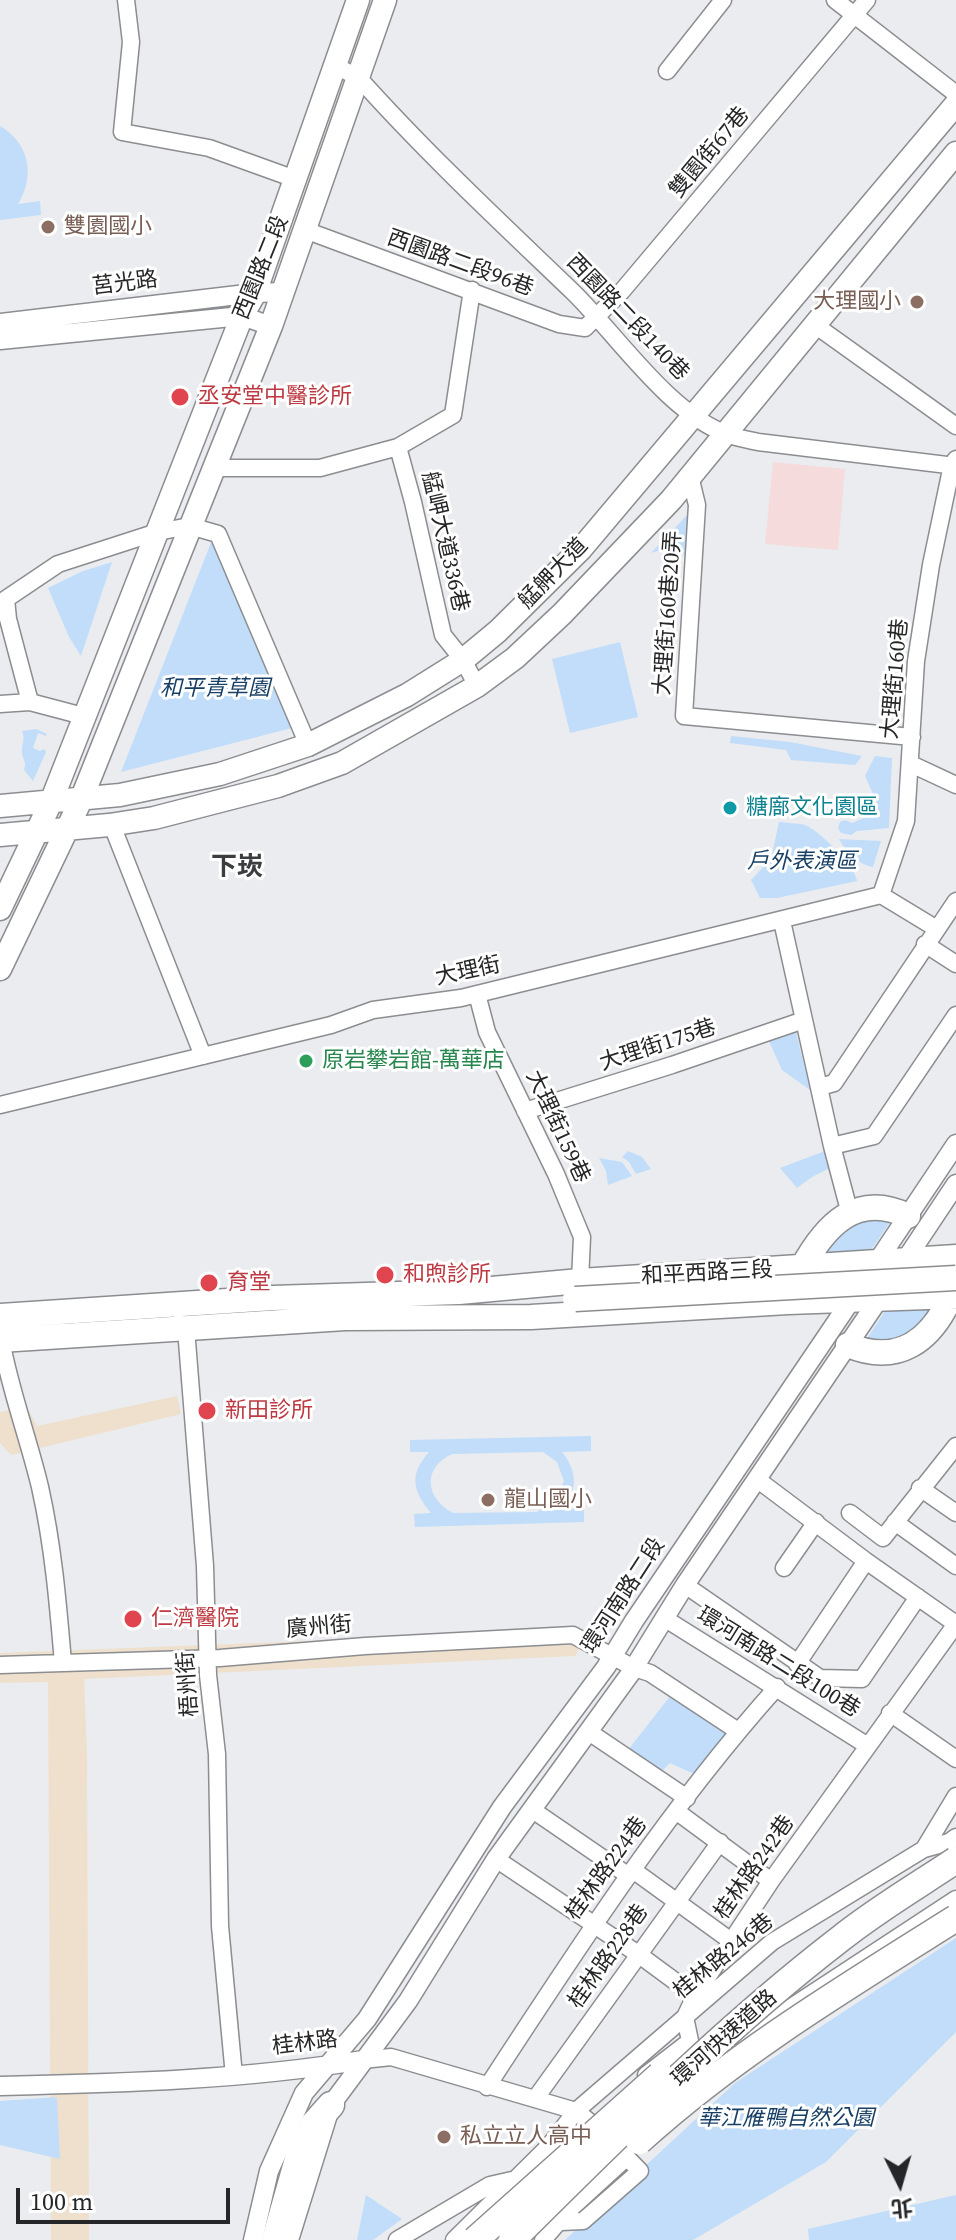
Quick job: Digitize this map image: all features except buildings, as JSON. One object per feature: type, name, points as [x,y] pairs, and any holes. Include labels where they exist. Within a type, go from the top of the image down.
[{"type":"highway","name":"環河快速道路","points":[[512,2240],[730,2031],[841,1938],[956,1860]]},
{"type":"highway","name":"環河快速道路","points":[[535,2240],[595,2180],[686,2099],[790,2023],[956,1918]]},
{"type":"highway","points":[[475,2240],[622,2107],[709,2034],[771,1985],[841,1938]]},
{"type":"highway","points":[[275,2240],[300,2152],[314,2124],[331,2105]]},
{"type":"main road","name":"西園路二段","points":[[0,909],[7,878],[51,802],[242,316],[255,293],[358,0]]},
{"type":"main road","name":"西園路二段","points":[[0,969],[74,814],[271,326],[385,0]]},
{"type":"main road","name":"艋舺大道","points":[[0,835],[36,832],[120,795],[220,774],[308,745],[407,695],[463,660],[498,631],[581,549],[956,104]]},
{"type":"main road","name":"艋舺大道","points":[[0,806],[51,802],[74,814],[109,825],[215,804],[342,763],[477,686],[515,658],[562,614],[690,476],[956,153]]},
{"type":"main road","points":[[802,1268],[830,1226],[850,1214],[881,1207],[892,1208],[908,1216]]},
{"type":"main road","name":"和平西路三段","points":[[0,1332],[155,1307],[273,1298],[459,1292],[502,1298],[552,1296],[578,1290],[802,1268],[956,1257]]},
{"type":"main road","name":"和平西路三段","points":[[461,1318],[578,1290],[954,1290]]},
{"type":"main road","name":"和平西路三段","points":[[0,1332],[186,1329],[345,1318],[531,1317],[879,1298],[954,1290]]},
{"type":"main road","points":[[848,1345],[882,1353],[914,1344],[938,1323],[954,1290]]},
{"type":"street","points":[[126,0],[131,42],[122,132],[209,148],[295,179]]},
{"type":"street","points":[[667,71],[723,0]]},
{"type":"street","points":[[835,0],[956,94]]},
{"type":"street","name":"雙園街67巷","points":[[598,317],[867,0]]},
{"type":"street","name":"西園路二段140巷","points":[[335,66],[358,77],[491,214],[598,317],[664,392],[695,415],[726,434],[758,442],[955,463]]},
{"type":"street","name":"西園路二段96巷","points":[[305,230],[559,324],[585,328],[598,317]]},
{"type":"street","points":[[213,468],[320,468],[398,447],[453,415],[472,290]]},
{"type":"street","name":"莒光路","points":[[0,323],[283,292]]},
{"type":"street","points":[[242,316],[271,326]]},
{"type":"street","name":"莒光路","points":[[0,340],[242,316]]},
{"type":"street","points":[[815,325],[956,426]]},
{"type":"street","name":"艋岬大道336巷","points":[[398,447],[443,635],[463,660],[477,686]]},
{"type":"street","name":"大理街160巷","points":[[881,895],[906,821],[916,661],[931,565],[955,463]]},
{"type":"street","name":"大理街160巷20弄","points":[[690,476],[697,505],[684,716],[912,737]]},
{"type":"street","points":[[30,702],[8,619],[6,599],[58,564],[157,532],[190,526],[218,534],[308,745]]},
{"type":"street","points":[[0,704],[30,702],[83,716]]},
{"type":"street","points":[[911,764],[956,785]]},
{"type":"street","points":[[109,825],[115,833],[203,1056]]},
{"type":"street","points":[[881,895],[937,929]]},
{"type":"street","name":"大理街","points":[[0,1105],[331,1025],[373,1010],[477,994],[881,895]]},
{"type":"street","points":[[820,1087],[834,1083],[956,901]]},
{"type":"street","points":[[782,921],[850,1214]]},
{"type":"street","points":[[925,944],[956,964]]},
{"type":"street","name":"大理街159巷","points":[[477,994],[487,1032],[556,1174],[582,1237],[578,1290]]},
{"type":"street","points":[[832,1146],[874,1136],[956,1015]]},
{"type":"street","name":"大理街175巷","points":[[525,1111],[804,1020]]},
{"type":"street","name":"環河南路二段","points":[[253,2240],[269,2171],[304,2093],[367,2019],[502,1807],[613,1656],[956,1144]]},
{"type":"street","name":"環河南路二段","points":[[289,2240],[331,2105],[408,2001],[496,1859],[534,1811],[634,1668],[685,1585],[956,1184]]},
{"type":"street","points":[[155,1307],[186,1329]]},
{"type":"street","name":"梧州街","points":[[186,1329],[217,1767],[220,1926],[234,2076]]},
{"type":"street","points":[[0,1332],[8,1378],[39,1484],[53,1553],[63,1663]]},
{"type":"street","points":[[850,1513],[883,1538],[920,1488],[955,1451]]},
{"type":"street","points":[[758,1480],[956,1624]]},
{"type":"street","points":[[920,1488],[956,1513]]},
{"type":"street","points":[[784,1568],[816,1522]]},
{"type":"street","points":[[895,1522],[956,1566]]},
{"type":"street","points":[[797,1664],[866,1561]]},
{"type":"street","points":[[685,1585],[820,1678],[862,1679],[918,1597]]},
{"type":"street","name":"環河南路二段100巷","points":[[664,1618],[868,1746]]},
{"type":"street","name":"桂林路242巷","points":[[601,2131],[622,2093],[690,2041],[685,2017],[695,1996],[771,1881],[956,1624]]},
{"type":"street","name":"廣州街","points":[[0,1665],[208,1659],[365,1646],[573,1635],[634,1668],[650,1673],[738,1731]]},
{"type":"street","name":"桂林路224巷","points":[[487,2087],[593,1924],[738,1731],[777,1687]]},
{"type":"street","points":[[890,1713],[956,1759]]},
{"type":"street","points":[[589,1732],[687,1798]]},
{"type":"street","points":[[924,1849],[956,1796]]},
{"type":"street","points":[[534,1811],[676,1900],[731,1941]]},
{"type":"street","points":[[676,1811],[771,1881]]},
{"type":"street","name":"桂林路246巷","points":[[454,2240],[549,2146],[576,2111],[772,1942],[924,1849],[956,1837]]},
{"type":"street","name":"桂林路228巷","points":[[535,2099],[720,1842]]},
{"type":"street","points":[[496,1859],[695,1996]]},
{"type":"street","points":[[493,2240],[601,2131],[644,2116],[758,2029],[956,1899]]},
{"type":"street","name":"桂林路","points":[[0,2086],[234,2076],[391,2057],[576,2111],[627,2157],[569,2210],[543,2240]]},
{"type":"street","points":[[397,2240],[490,2185],[514,2180]]},
{"type":"shaded area","points":[[773,462],[845,469],[838,550],[765,544]]},
{"type":"shaded area","points":[[177,1396],[181,1414],[11,1455],[0,1443],[0,1412],[27,1407],[37,1426]]},
{"type":"shaded area","points":[[590,1630],[575,1656],[84,1679],[89,2240],[51,2240],[48,1682],[0,1683],[0,1653]]},
{"type":"green space","points":[[0,126],[18,141],[27,160],[27,182],[18,204],[40,201],[41,215],[0,220]]},
{"type":"green space","points":[[688,514],[685,556],[680,550],[665,549],[651,553]]},
{"type":"green space","name":"和平青草園","points":[[212,540],[292,728],[121,772]]},
{"type":"green space","points":[[112,562],[81,656],[69,637],[48,588],[83,571]]},
{"type":"green space","points":[[620,642],[638,717],[570,733],[552,659]]},
{"type":"green space","points":[[36,729],[47,734],[38,733],[33,748],[46,752],[33,781],[24,770],[22,731]]},
{"type":"green space","points":[[731,736],[790,742],[862,756],[855,765],[791,760],[786,750],[730,743]]},
{"type":"green space","points":[[875,756],[892,758],[889,828],[857,831],[851,835],[841,833],[838,828],[840,822],[845,820],[852,823],[873,814],[877,803],[865,776]]},
{"type":"green space","name":"戶外表演區","points":[[779,822],[805,825],[819,834],[844,858],[857,881],[777,898],[760,898],[751,880],[771,859]]},
{"type":"green space","points":[[839,839],[881,841],[873,867],[853,857]]},
{"type":"green space","points":[[796,1032],[810,1090],[782,1070],[768,1039]]},
{"type":"green space","points":[[830,1149],[834,1166],[797,1188],[780,1168]]},
{"type":"green space","points":[[628,1151],[642,1157],[651,1169],[636,1174],[622,1157]]},
{"type":"green space","points":[[599,1158],[622,1162],[632,1176],[608,1185],[606,1171]]},
{"type":"green space","points":[[873,1212],[891,1221],[869,1253],[827,1256],[821,1249],[832,1233]]},
{"type":"green space","points":[[936,1307],[897,1345],[866,1340],[885,1311]]},
{"type":"green space","points":[[591,1436],[591,1451],[562,1452],[571,1466],[574,1480],[572,1493],[564,1508],[584,1509],[584,1522],[415,1527],[414,1514],[431,1513],[420,1497],[415,1482],[418,1468],[429,1452],[410,1452],[410,1440]],"holes":[[[543,1452],[557,1462],[564,1481],[555,1498],[537,1512],[453,1513],[432,1491],[432,1475],[436,1467],[452,1454]]]},
{"type":"green space","points":[[671,1695],[728,1731],[694,1774],[670,1763],[662,1771],[628,1750]]},
{"type":"green space","name":"華江雁鴨自然公園","points":[[956,1938],[956,2032],[826,2162],[693,2240],[565,2240],[735,2083]]},
{"type":"green space","points":[[57,2097],[60,2159],[0,2145],[0,2101]]},
{"type":"green space","points":[[366,2195],[402,2219],[373,2240],[357,2240]]},
{"type":"green space","points":[[956,2195],[956,2240],[809,2240],[808,2229]]},
{"type":"place","name":"雙園國小","points":[[48,227]]},
{"type":"place","name":"大理國小","points":[[917,302]]},
{"type":"place","name":"丞安堂中醫診所","points":[[180,397]]},
{"type":"place","name":"糖廍文化園區","points":[[730,808]]},
{"type":"place","name":"原岩攀岩館-萬華店","points":[[306,1061]]},
{"type":"place","name":"和煦診所","points":[[385,1275]]},
{"type":"place","name":"育堂","points":[[209,1283]]},
{"type":"place","name":"新田診所","points":[[207,1411]]},
{"type":"place","name":"龍山國小","points":[[488,1500]]},
{"type":"place","name":"仁濟醫院","points":[[133,1619]]},
{"type":"place","name":"私立立人高中","points":[[444,2137]]},
{"type":"district","name":"下崁","points":[[237,868]]}]
